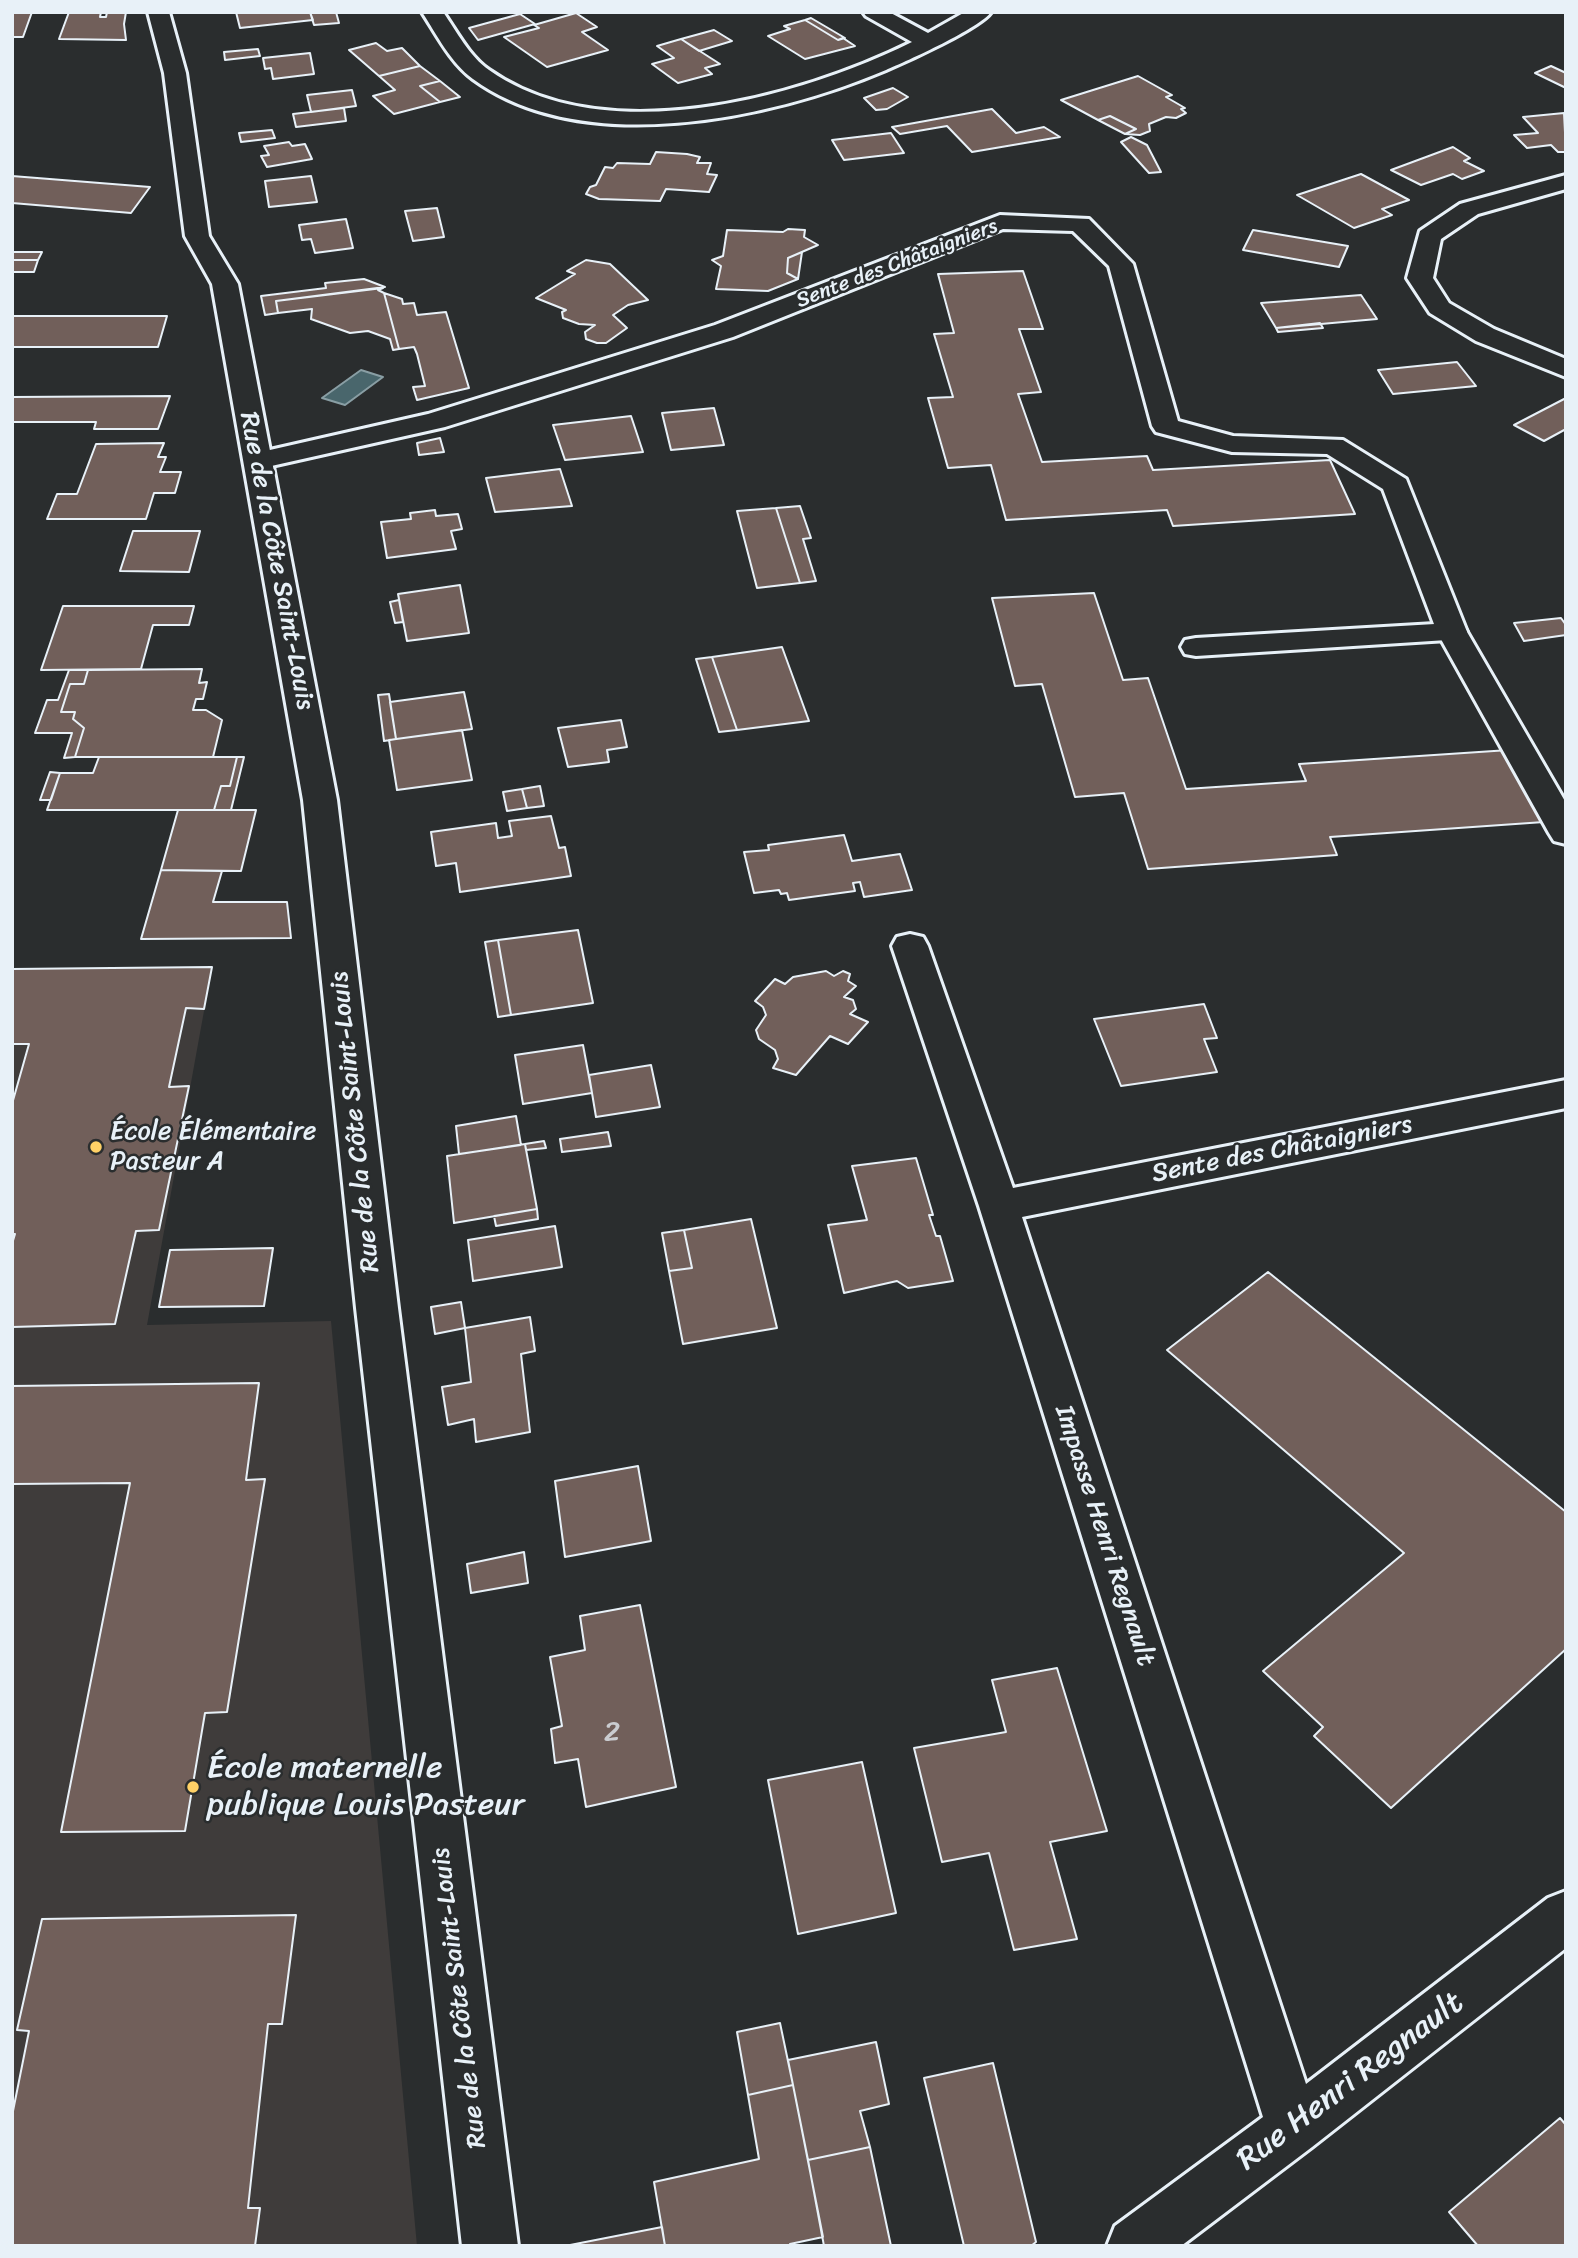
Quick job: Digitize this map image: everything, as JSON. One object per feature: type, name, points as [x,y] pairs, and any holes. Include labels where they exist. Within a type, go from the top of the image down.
[{"type":"street","name":"Rue de la Côte Saint-Louis","points":[[158,12],[175,73],[197,236],[225,284],[320,800],[379,1322],[490,2246]]},
{"type":"street","points":[[432,12],[478,73],[514,94],[563,110],[631,118],[698,116],[770,103],[828,87],[930,43],[981,12]]},
{"type":"street","points":[[873,12],[930,43]]},
{"type":"street","points":[[1566,182],[1469,209],[1429,236],[1420,278],[1439,307],[1485,335],[1566,369]]},
{"type":"street","name":"Sente des Châtaigniers","points":[[257,461],[435,421],[723,331],[999,222],[1080,223],[1121,264],[1166,426],[1232,444],[1333,446],[1396,485],[1452,632],[1566,832]]},
{"type":"street","points":[[1196,647],[1452,632]]},
{"type":"street","name":"Impasse Henri Regnault","points":[[910,946],[999,1206],[1293,2128]]},
{"type":"street","name":"Sente des Châtaigniers","points":[[999,1206],[1566,1094]]},
{"type":"street","name":"Rue Henri Regnault","points":[[1135,2246],[1293,2128],[1566,1916]]},
{"type":"shaded area","name":"École maternelle publique Louis Pasteur","points":[[212,967],[147,1325],[331,1321],[417,2246],[12,2246],[12,969]]},
{"type":"water","points":[[361,370],[383,377],[345,405],[322,398]]},
{"type":"building","points":[[12,12],[32,12],[23,37],[12,37]]},
{"type":"building","points":[[69,12],[101,12],[100,17],[106,17],[107,12],[126,12],[126,40],[59,39]]},
{"type":"building","points":[[236,12],[310,12],[313,20],[240,28]]},
{"type":"building","points":[[310,12],[336,12],[339,23],[314,25]]},
{"type":"building","points":[[576,13],[597,27],[582,32],[608,50],[547,67],[504,37],[539,28],[534,25]]},
{"type":"building","points":[[520,14],[535,24],[478,40],[469,28]]},
{"type":"building","points":[[811,18],[845,38],[838,40],[805,20]]},
{"type":"building","points":[[805,20],[838,40],[843,38],[855,46],[805,59],[768,36],[790,29],[784,26]]},
{"type":"building","points":[[714,30],[732,41],[699,51],[681,39]]},
{"type":"building","points":[[681,39],[720,64],[705,68],[712,74],[678,83],[652,64],[674,58],[657,46]]},
{"type":"building","points":[[376,43],[387,51],[402,48],[420,66],[379,76],[349,50]]},
{"type":"building","points":[[258,49],[260,56],[225,60],[224,52]]},
{"type":"building","points":[[310,53],[314,74],[273,79],[271,68],[265,69],[263,58]]},
{"type":"building","points":[[420,66],[440,81],[420,86],[440,102],[394,114],[373,96],[395,90],[379,76]]},
{"type":"building","points":[[1551,66],[1566,73],[1566,88],[1535,73]]},
{"type":"building","points":[[1138,76],[1172,95],[1166,97],[1185,108],[1181,109],[1186,113],[1149,124],[1150,131],[1140,135],[1125,134],[1136,129],[1110,116],[1098,120],[1061,100]]},
{"type":"building","points":[[440,81],[460,97],[440,102],[420,86]]},
{"type":"building","points":[[893,88],[908,97],[887,109],[876,110],[864,98]]},
{"type":"building","points":[[352,90],[356,106],[311,112],[307,95]]},
{"type":"building","points":[[344,108],[346,121],[296,127],[293,114]]},
{"type":"building","points":[[992,109],[1016,133],[1044,127],[1060,137],[972,152],[947,126],[900,134],[892,127]]},
{"type":"building","points":[[1564,113],[1566,152],[1558,152],[1551,145],[1527,148],[1514,135],[1538,133],[1523,117]]},
{"type":"building","points":[[1110,116],[1136,129],[1125,134],[1098,120]]},
{"type":"building","points":[[272,130],[275,138],[241,142],[239,133]]},
{"type":"building","points":[[891,133],[904,153],[844,160],[832,140]]},
{"type":"building","points":[[1131,137],[1147,145],[1161,172],[1149,173],[1121,142]]},
{"type":"building","points":[[289,142],[292,146],[305,144],[312,159],[267,167],[261,156],[269,155],[264,146]]},
{"type":"building","points":[[1453,147],[1470,158],[1464,161],[1484,171],[1462,179],[1453,174],[1421,185],[1391,170]]},
{"type":"building","points":[[656,152],[687,154],[700,157],[697,163],[711,163],[707,174],[717,175],[709,192],[666,189],[660,201],[599,199],[586,194],[590,187],[596,185],[605,167],[613,168],[617,163],[650,164]]},
{"type":"building","points":[[1361,174],[1409,200],[1382,209],[1392,215],[1354,228],[1297,195]]},
{"type":"building","points":[[12,176],[150,187],[131,213],[12,203]]},
{"type":"building","points":[[311,176],[317,202],[269,207],[265,181]]},
{"type":"building","points":[[437,208],[444,237],[413,241],[405,211]]},
{"type":"building","points":[[346,219],[353,248],[315,253],[311,239],[302,240],[299,225]]},
{"type":"building","points":[[788,229],[805,230],[804,237],[818,245],[788,258],[787,273],[798,279],[768,291],[716,289],[721,266],[712,260],[723,256],[727,230],[783,232]]},
{"type":"building","points":[[1253,230],[1348,246],[1339,267],[1243,250]]},
{"type":"building","points":[[12,252],[42,252],[38,260],[12,260]]},
{"type":"building","points":[[802,252],[798,279],[787,273],[788,258]]},
{"type":"building","points":[[12,260],[38,260],[34,272],[12,272]]},
{"type":"building","points":[[586,260],[610,264],[648,300],[628,305],[613,315],[627,328],[606,343],[586,339],[585,332],[595,325],[579,324],[563,318],[562,312],[566,310],[536,298],[575,274],[567,271]]},
{"type":"building","points":[[1023,271],[1043,329],[1019,329],[1041,392],[1018,394],[1042,462],[1147,456],[1153,470],[1330,460],[1355,514],[1173,526],[1167,510],[1006,520],[991,465],[948,468],[928,398],[953,397],[934,334],[954,333],[938,274]]},
{"type":"building","points":[[364,279],[385,287],[276,301],[278,313],[265,315],[261,296],[326,288],[325,283]]},
{"type":"building","points":[[383,288],[378,290],[384,293],[399,349],[393,350],[390,339],[368,331],[350,333],[311,319],[312,309],[278,313],[276,301]]},
{"type":"building","points":[[384,293],[402,299],[403,304],[414,303],[417,315],[446,312],[469,388],[417,400],[413,387],[425,386],[417,354],[414,347],[399,349]]},
{"type":"building","points":[[1361,295],[1377,319],[1276,328],[1261,303]]},
{"type":"building","points":[[12,316],[167,316],[158,347],[12,347]]},
{"type":"building","points":[[1320,323],[1323,328],[1278,332],[1276,328]]},
{"type":"building","points":[[1457,362],[1476,386],[1393,394],[1378,370]]},
{"type":"building","points":[[170,396],[158,429],[94,429],[96,422],[12,422],[12,397]]},
{"type":"building","points":[[1566,398],[1566,429],[1544,441],[1514,425]]},
{"type":"building","points":[[714,408],[724,445],[671,450],[662,413]]},
{"type":"building","points":[[631,416],[643,452],[565,460],[553,425]]},
{"type":"building","points":[[440,438],[444,452],[419,455],[417,443]]},
{"type":"building","points":[[164,443],[158,457],[166,457],[160,472],[181,472],[175,493],[154,493],[146,519],[47,519],[57,494],[77,494],[96,444]]},
{"type":"building","points":[[560,469],[572,506],[495,512],[486,478]]},
{"type":"building","points":[[800,506],[811,538],[803,539],[816,581],[800,583],[776,508]]},
{"type":"building","points":[[776,508],[800,583],[757,588],[737,511]]},
{"type":"building","points":[[435,510],[436,516],[458,514],[462,529],[451,531],[456,549],[387,558],[381,522],[411,519],[410,513]]},
{"type":"building","points":[[133,531],[200,531],[189,572],[120,571]]},
{"type":"building","points":[[460,585],[469,633],[407,641],[398,594]]},
{"type":"building","points":[[1094,593],[1123,680],[1148,678],[1186,789],[1306,781],[1299,764],[1509,750],[1544,822],[1330,837],[1337,855],[1148,869],[1124,793],[1075,797],[1042,684],[1015,686],[992,598]]},
{"type":"building","points":[[399,600],[403,622],[395,623],[390,602]]},
{"type":"building","points":[[63,606],[194,606],[189,625],[153,625],[141,669],[41,670]]},
{"type":"building","points":[[1561,618],[1566,625],[1566,635],[1524,641],[1514,623]]},
{"type":"building","points":[[782,647],[809,721],[737,730],[712,657]]},
{"type":"building","points":[[712,657],[737,730],[719,732],[696,659]]},
{"type":"building","points":[[202,669],[199,683],[207,682],[203,699],[196,699],[193,710],[206,710],[222,720],[213,757],[75,757],[84,728],[73,719],[75,712],[61,712],[70,684],[84,684],[88,670]]},
{"type":"building","points":[[69,670],[88,670],[84,684],[70,684],[61,712],[75,712],[73,719],[84,728],[75,757],[64,758],[72,733],[35,733],[47,700],[58,700]]},
{"type":"building","points":[[464,692],[472,729],[396,739],[390,702]]},
{"type":"building","points":[[389,694],[396,739],[384,741],[378,695]]},
{"type":"building","points":[[621,720],[627,747],[607,750],[609,762],[568,767],[558,728]]},
{"type":"building","points":[[462,730],[472,780],[397,790],[389,740]]},
{"type":"building","points":[[99,757],[237,757],[230,786],[221,786],[214,810],[47,810],[60,773],[93,773]]},
{"type":"building","points":[[237,757],[244,757],[231,810],[214,810],[221,786],[230,786]]},
{"type":"building","points":[[50,772],[60,773],[51,800],[40,800]]},
{"type":"building","points":[[540,786],[544,806],[527,808],[522,789]]},
{"type":"building","points":[[522,789],[527,808],[507,811],[503,792]]},
{"type":"building","points":[[178,810],[256,810],[241,871],[161,870]]},
{"type":"building","points":[[551,816],[559,848],[565,847],[571,876],[460,892],[456,863],[436,866],[431,832],[496,823],[498,838],[512,836],[509,821]]},
{"type":"building","points":[[844,835],[852,861],[900,854],[912,890],[864,897],[860,882],[853,883],[855,891],[789,900],[787,893],[781,894],[779,890],[754,893],[744,852],[769,850],[768,845]]},
{"type":"building","points":[[161,870],[222,871],[213,902],[287,902],[291,938],[141,939]]},
{"type":"building","points":[[578,930],[593,1003],[511,1015],[498,940]]},
{"type":"building","points":[[498,940],[511,1015],[498,1017],[485,942]]},
{"type":"building","name":"École Élémentaire Pasteur A","points":[[212,967],[204,1009],[186,1008],[169,1087],[189,1086],[159,1230],[136,1231],[115,1324],[12,1327],[12,1244],[15,1234],[12,1234],[12,1104],[29,1044],[12,1044],[12,969]]},
{"type":"building","points":[[826,971],[834,976],[843,971],[850,974],[848,981],[856,986],[844,997],[853,1000],[856,1009],[850,1014],[868,1022],[848,1044],[830,1036],[796,1075],[773,1068],[778,1059],[775,1050],[759,1039],[756,1030],[766,1015],[763,1007],[755,1001],[775,979],[785,984],[793,977]]},
{"type":"building","points":[[1204,1004],[1217,1038],[1204,1039],[1217,1072],[1121,1086],[1094,1019]]},
{"type":"building","points":[[583,1045],[592,1093],[523,1104],[515,1055]]},
{"type":"building","points":[[651,1065],[660,1107],[596,1117],[589,1075]]},
{"type":"building","points":[[516,1116],[521,1145],[459,1154],[456,1126]]},
{"type":"building","points":[[608,1132],[611,1146],[562,1152],[560,1139]]},
{"type":"building","points":[[544,1141],[546,1148],[526,1150],[525,1144]]},
{"type":"building","points":[[525,1144],[537,1209],[454,1223],[447,1156]]},
{"type":"building","points":[[916,1158],[933,1215],[929,1215],[936,1236],[940,1236],[953,1281],[908,1288],[897,1281],[844,1293],[828,1225],[867,1220],[852,1166]]},
{"type":"building","points":[[537,1209],[538,1219],[496,1226],[494,1216]]},
{"type":"building","points":[[751,1219],[777,1328],[683,1344],[669,1271],[692,1268],[684,1230]]},
{"type":"building","points":[[555,1226],[562,1267],[473,1281],[468,1240]]},
{"type":"building","points":[[684,1230],[692,1268],[669,1271],[662,1233]]},
{"type":"building","points":[[273,1248],[264,1306],[159,1307],[170,1250]]},
{"type":"building","points":[[1268,1272],[1566,1512],[1566,1649],[1391,1808],[1314,1736],[1323,1727],[1263,1671],[1404,1553],[1167,1350]]},
{"type":"building","points":[[461,1302],[465,1328],[435,1334],[431,1307]]},
{"type":"building","points":[[530,1317],[535,1351],[521,1354],[530,1432],[476,1442],[474,1419],[448,1425],[442,1387],[471,1382],[465,1328]]},
{"type":"building","points":[[259,1383],[246,1480],[265,1479],[227,1712],[205,1713],[185,1831],[61,1832],[130,1483],[12,1484],[12,1386]]},
{"type":"building","points":[[638,1466],[651,1541],[565,1557],[555,1481]]},
{"type":"building","points":[[524,1552],[528,1583],[471,1593],[467,1564]]},
{"type":"building","points":[[640,1605],[676,1787],[586,1807],[578,1759],[555,1763],[551,1729],[562,1726],[550,1657],[585,1650],[580,1616]]},
{"type":"building","points":[[1057,1668],[1107,1831],[1050,1842],[1077,1939],[1014,1950],[989,1853],[942,1862],[914,1748],[1006,1732],[992,1680]]},
{"type":"building","points":[[862,1762],[896,1913],[798,1934],[768,1780]]},
{"type":"building","points":[[296,1915],[282,2024],[268,2024],[248,2208],[260,2208],[255,2246],[12,2246],[12,2116],[29,2031],[17,2030],[42,1919]]},
{"type":"building","points":[[780,2023],[793,2085],[748,2095],[737,2032]]},
{"type":"building","points":[[876,2042],[889,2104],[860,2111],[870,2147],[808,2160],[788,2060]]},
{"type":"building","points":[[993,2063],[1036,2242],[1031,2246],[964,2246],[924,2078]]},
{"type":"building","points":[[793,2085],[823,2237],[790,2246],[665,2246],[654,2182],[759,2159],[748,2095]]},
{"type":"building","points":[[1560,2118],[1566,2125],[1566,2246],[1478,2246],[1449,2212]]},
{"type":"building","points":[[870,2147],[891,2246],[824,2246],[808,2160]]},
{"type":"building","points":[[662,2227],[665,2246],[565,2246]]},
{"type":"place","name":"École Élémentaire Pasteur A","points":[[96,1147]]},
{"type":"place","name":"École maternelle publique Louis Pasteur","points":[[193,1787]]}]
